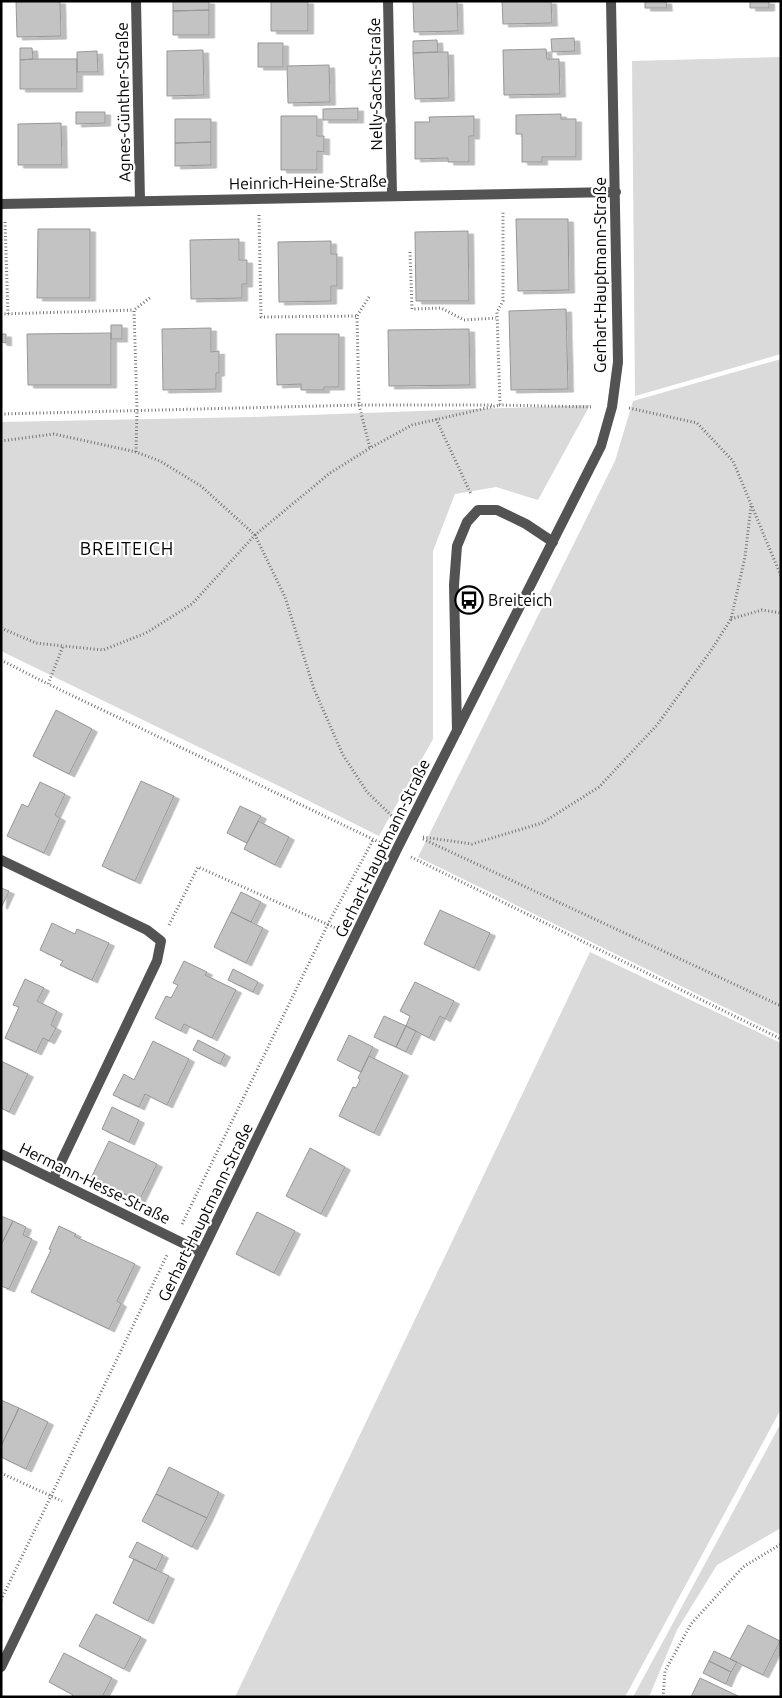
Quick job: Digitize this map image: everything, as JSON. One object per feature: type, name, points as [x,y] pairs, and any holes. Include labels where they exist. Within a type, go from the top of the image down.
[{"type":"street","name":"Agnes-Günther-Straße","points":[[136,1],[140,201]]},
{"type":"street","name":"Nelly-Sachs-Straße","points":[[388,1],[392,196]]},
{"type":"street","name":"Gerhart-Hauptmann-Straße","points":[[1,1667],[407,831],[601,446],[612,407],[618,362],[611,1]]},
{"type":"street","name":"Heinrich-Heine-Straße","points":[[3,204],[616,192]]},
{"type":"street","points":[[457,731],[454,585],[457,546],[467,522],[478,510],[497,510],[526,524],[553,542]]},
{"type":"street","points":[[1,860],[147,930],[161,941],[157,961],[53,1179]]},
{"type":"street","name":"Hermann-Hesse-Straße","points":[[1,1154],[201,1252]]},
{"type":"path","points":[[500,405],[496,312],[503,302],[502,194]]},
{"type":"path","points":[[259,198],[261,317],[357,316]]},
{"type":"path","points":[[3,204],[8,314]]},
{"type":"path","points":[[410,252],[412,309],[441,308],[464,320],[497,318]]},
{"type":"path","points":[[1,314],[134,310],[152,297]]},
{"type":"path","points":[[370,297],[357,316],[359,405],[370,448]]},
{"type":"path","points":[[134,310],[137,410],[136,452]]},
{"type":"path","points":[[1,414],[359,405],[500,405],[636,408],[696,423],[733,460],[781,576]]},
{"type":"path","points":[[1,628],[36,642],[103,650],[146,633],[192,604],[255,535],[330,474],[370,448],[412,425],[500,405]]},
{"type":"path","points":[[436,419],[478,510]]},
{"type":"path","points":[[1,441],[54,434],[136,452],[160,461],[201,486],[255,535],[285,597],[314,689],[343,755],[367,792],[407,831]]},
{"type":"path","points":[[751,505],[745,557],[731,620],[657,725],[599,787],[542,823],[472,844],[419,837],[781,1006]]},
{"type":"path","points":[[731,620],[762,610],[781,613]]},
{"type":"path","points":[[48,684],[63,646]]},
{"type":"path","points":[[1,660],[373,840],[388,845]]},
{"type":"path","points":[[1,1600],[328,924],[373,840]]},
{"type":"path","points":[[404,853],[781,1039]]},
{"type":"path","points":[[161,941],[198,867],[355,937]]},
{"type":"path","points":[[1,1473],[78,1508]]},
{"type":"path","points":[[663,1697],[665,1671],[691,1624],[743,1567],[781,1544]]},
{"type":"shaded area","points":[[781,57],[781,354],[635,396],[632,61]]},
{"type":"shaded area","points":[[781,359],[781,1035],[418,857],[615,461],[633,401]]},
{"type":"shaded area","points":[[590,405],[538,500],[496,487],[455,494],[433,551],[433,739],[379,836],[1,651],[1,422],[251,417]]},
{"type":"shaded area","points":[[590,952],[781,1043],[781,1409],[625,1697],[235,1697]]},
{"type":"shaded area","points":[[781,1423],[781,1528],[717,1565],[677,1630],[649,1697],[633,1697]]},
{"type":"building","points":[[16,1],[60,1],[61,36],[17,37]]},
{"type":"building","points":[[173,1],[209,1],[209,10],[173,11]]},
{"type":"building","points":[[271,1],[308,1],[308,31],[271,31]]},
{"type":"building","points":[[413,1],[457,1],[458,31],[414,32]]},
{"type":"building","points":[[502,1],[551,1],[552,23],[503,24]]},
{"type":"building","points":[[645,1],[666,1],[667,8],[645,8]]},
{"type":"building","points":[[750,1],[769,1],[769,8],[750,8]]},
{"type":"building","points":[[209,10],[209,35],[173,35],[173,11]]},
{"type":"building","points":[[574,38],[575,51],[552,52],[551,39]]},
{"type":"building","points":[[437,40],[438,52],[413,53],[413,41]]},
{"type":"building","points":[[258,43],[283,43],[283,67],[258,67]]},
{"type":"building","points":[[20,48],[32,48],[33,59],[20,60]]},
{"type":"building","points":[[546,49],[547,59],[559,59],[560,94],[504,95],[503,50]]},
{"type":"building","points":[[203,50],[204,95],[167,96],[167,51]]},
{"type":"building","points":[[97,51],[98,72],[77,72],[77,52]]},
{"type":"building","points":[[448,52],[449,98],[415,99],[413,53]]},
{"type":"building","points":[[77,59],[77,89],[20,89],[20,60]]},
{"type":"building","points":[[329,65],[330,102],[288,103],[287,66]]},
{"type":"building","points":[[358,108],[358,120],[323,120],[323,109]]},
{"type":"building","points":[[76,112],[105,112],[105,123],[76,124]]},
{"type":"building","points":[[561,114],[561,119],[576,119],[576,157],[542,157],[542,162],[522,162],[522,134],[516,134],[516,115]]},
{"type":"building","points":[[281,116],[317,116],[317,136],[324,136],[324,152],[317,151],[317,170],[281,170]]},
{"type":"building","points":[[474,116],[474,136],[469,136],[469,162],[448,162],[448,158],[415,159],[415,122],[430,122],[429,117]]},
{"type":"building","points":[[175,119],[211,119],[211,142],[175,143]]},
{"type":"building","points":[[61,123],[62,165],[18,165],[18,124]]},
{"type":"building","points":[[211,142],[211,165],[175,166],[175,143]]},
{"type":"building","points":[[516,219],[568,219],[569,290],[518,291]]},
{"type":"building","points":[[38,229],[90,229],[90,298],[37,298]]},
{"type":"building","points":[[468,231],[469,301],[416,301],[415,232]]},
{"type":"building","points":[[239,239],[239,260],[247,260],[247,284],[242,284],[242,298],[191,299],[190,240]]},
{"type":"building","points":[[331,241],[331,254],[337,254],[337,286],[331,286],[331,301],[279,302],[278,242]]},
{"type":"building","points":[[566,309],[568,389],[511,390],[509,311]]},
{"type":"building","points":[[111,325],[122,325],[122,339],[111,339]]},
{"type":"building","points":[[211,328],[211,352],[219,351],[219,373],[216,373],[216,389],[163,390],[162,329]]},
{"type":"building","points":[[469,329],[470,385],[389,386],[388,330]]},
{"type":"building","points":[[111,333],[111,385],[28,385],[27,334]]},
{"type":"building","points":[[1,334],[6,334],[6,343],[1,342]]},
{"type":"building","points":[[276,334],[339,334],[339,387],[324,387],[324,390],[301,390],[301,384],[277,385]]},
{"type":"building","points":[[56,710],[92,729],[69,774],[33,756]]},
{"type":"building","points":[[141,781],[174,796],[135,881],[102,866]]},
{"type":"building","points":[[40,782],[65,794],[55,815],[60,818],[44,853],[7,836],[22,804],[28,807]]},
{"type":"building","points":[[240,806],[261,816],[247,843],[227,833]]},
{"type":"building","points":[[258,821],[289,837],[275,865],[244,849]]},
{"type":"building","points":[[1,888],[9,891],[2,906],[1,906]]},
{"type":"building","points":[[241,892],[261,902],[251,922],[231,912]]},
{"type":"building","points":[[440,910],[490,933],[474,968],[424,944]]},
{"type":"building","points":[[231,912],[263,928],[246,963],[214,947]]},
{"type":"building","points":[[52,923],[75,934],[77,929],[109,943],[92,980],[60,965],[63,961],[40,950]]},
{"type":"building","points":[[184,961],[207,972],[205,975],[236,990],[212,1038],[184,1024],[181,1031],[155,1018],[166,996],[171,998],[178,985],[173,983]]},
{"type":"building","points":[[233,969],[258,982],[253,992],[228,980]]},
{"type":"building","points":[[25,979],[44,988],[37,1001],[57,1011],[51,1025],[56,1028],[49,1041],[43,1038],[36,1052],[5,1038],[19,1007],[13,1005]]},
{"type":"building","points":[[415,982],[454,1001],[445,1019],[440,1016],[429,1038],[406,1026],[410,1016],[400,1011]]},
{"type":"building","points":[[384,1016],[406,1026],[396,1047],[374,1037]]},
{"type":"building","points":[[406,1026],[416,1031],[406,1052],[396,1047]]},
{"type":"building","points":[[349,1035],[373,1047],[361,1072],[337,1060]]},
{"type":"building","points":[[198,1040],[225,1054],[220,1064],[193,1050]]},
{"type":"building","points":[[153,1041],[189,1059],[167,1105],[145,1094],[139,1107],[113,1095],[124,1074],[134,1080]]},
{"type":"building","points":[[369,1056],[403,1073],[374,1133],[339,1116],[353,1087],[356,1088],[360,1080],[358,1078]]},
{"type":"building","points":[[1,1061],[28,1074],[9,1112],[1,1108]]},
{"type":"building","points":[[112,1107],[139,1120],[129,1142],[102,1129]]},
{"type":"building","points":[[109,1141],[157,1164],[139,1201],[91,1178]]},
{"type":"building","points":[[310,1148],[345,1167],[321,1214],[286,1196]]},
{"type":"building","points":[[257,1212],[295,1231],[274,1273],[236,1254]]},
{"type":"building","points":[[1,1216],[13,1221],[1,1245]]},
{"type":"building","points":[[13,1221],[26,1227],[23,1235],[32,1239],[9,1289],[1,1286],[1,1245]]},
{"type":"building","points":[[59,1226],[76,1234],[74,1236],[135,1264],[117,1301],[121,1304],[109,1329],[31,1292],[51,1250],[49,1249]]},
{"type":"building","points":[[1,1400],[19,1408],[1,1446]]},
{"type":"building","points":[[19,1408],[48,1422],[26,1469],[1,1457],[1,1446]]},
{"type":"building","points":[[169,1467],[219,1492],[207,1518],[156,1494]]},
{"type":"building","points":[[156,1494],[207,1518],[192,1547],[142,1521]]},
{"type":"building","points":[[137,1542],[163,1555],[156,1570],[129,1557]]},
{"type":"building","points":[[134,1559],[169,1576],[148,1621],[113,1603]]},
{"type":"building","points":[[96,1614],[141,1637],[124,1669],[79,1646]]},
{"type":"building","points":[[748,1625],[780,1641],[763,1675],[730,1659]]},
{"type":"building","points":[[714,1651],[737,1662],[731,1672],[709,1661]]},
{"type":"building","points":[[64,1653],[112,1678],[102,1697],[72,1697],[73,1695],[49,1682]]},
{"type":"building","points":[[709,1661],[731,1672],[726,1684],[703,1673]]},
{"type":"building","points":[[700,1678],[738,1696],[738,1697],[691,1697]]},
{"type":"place","name":"Breiteich","points":[[469,600]]},
{"type":"district","name":"BREITEICH","points":[[127,549]]}]
